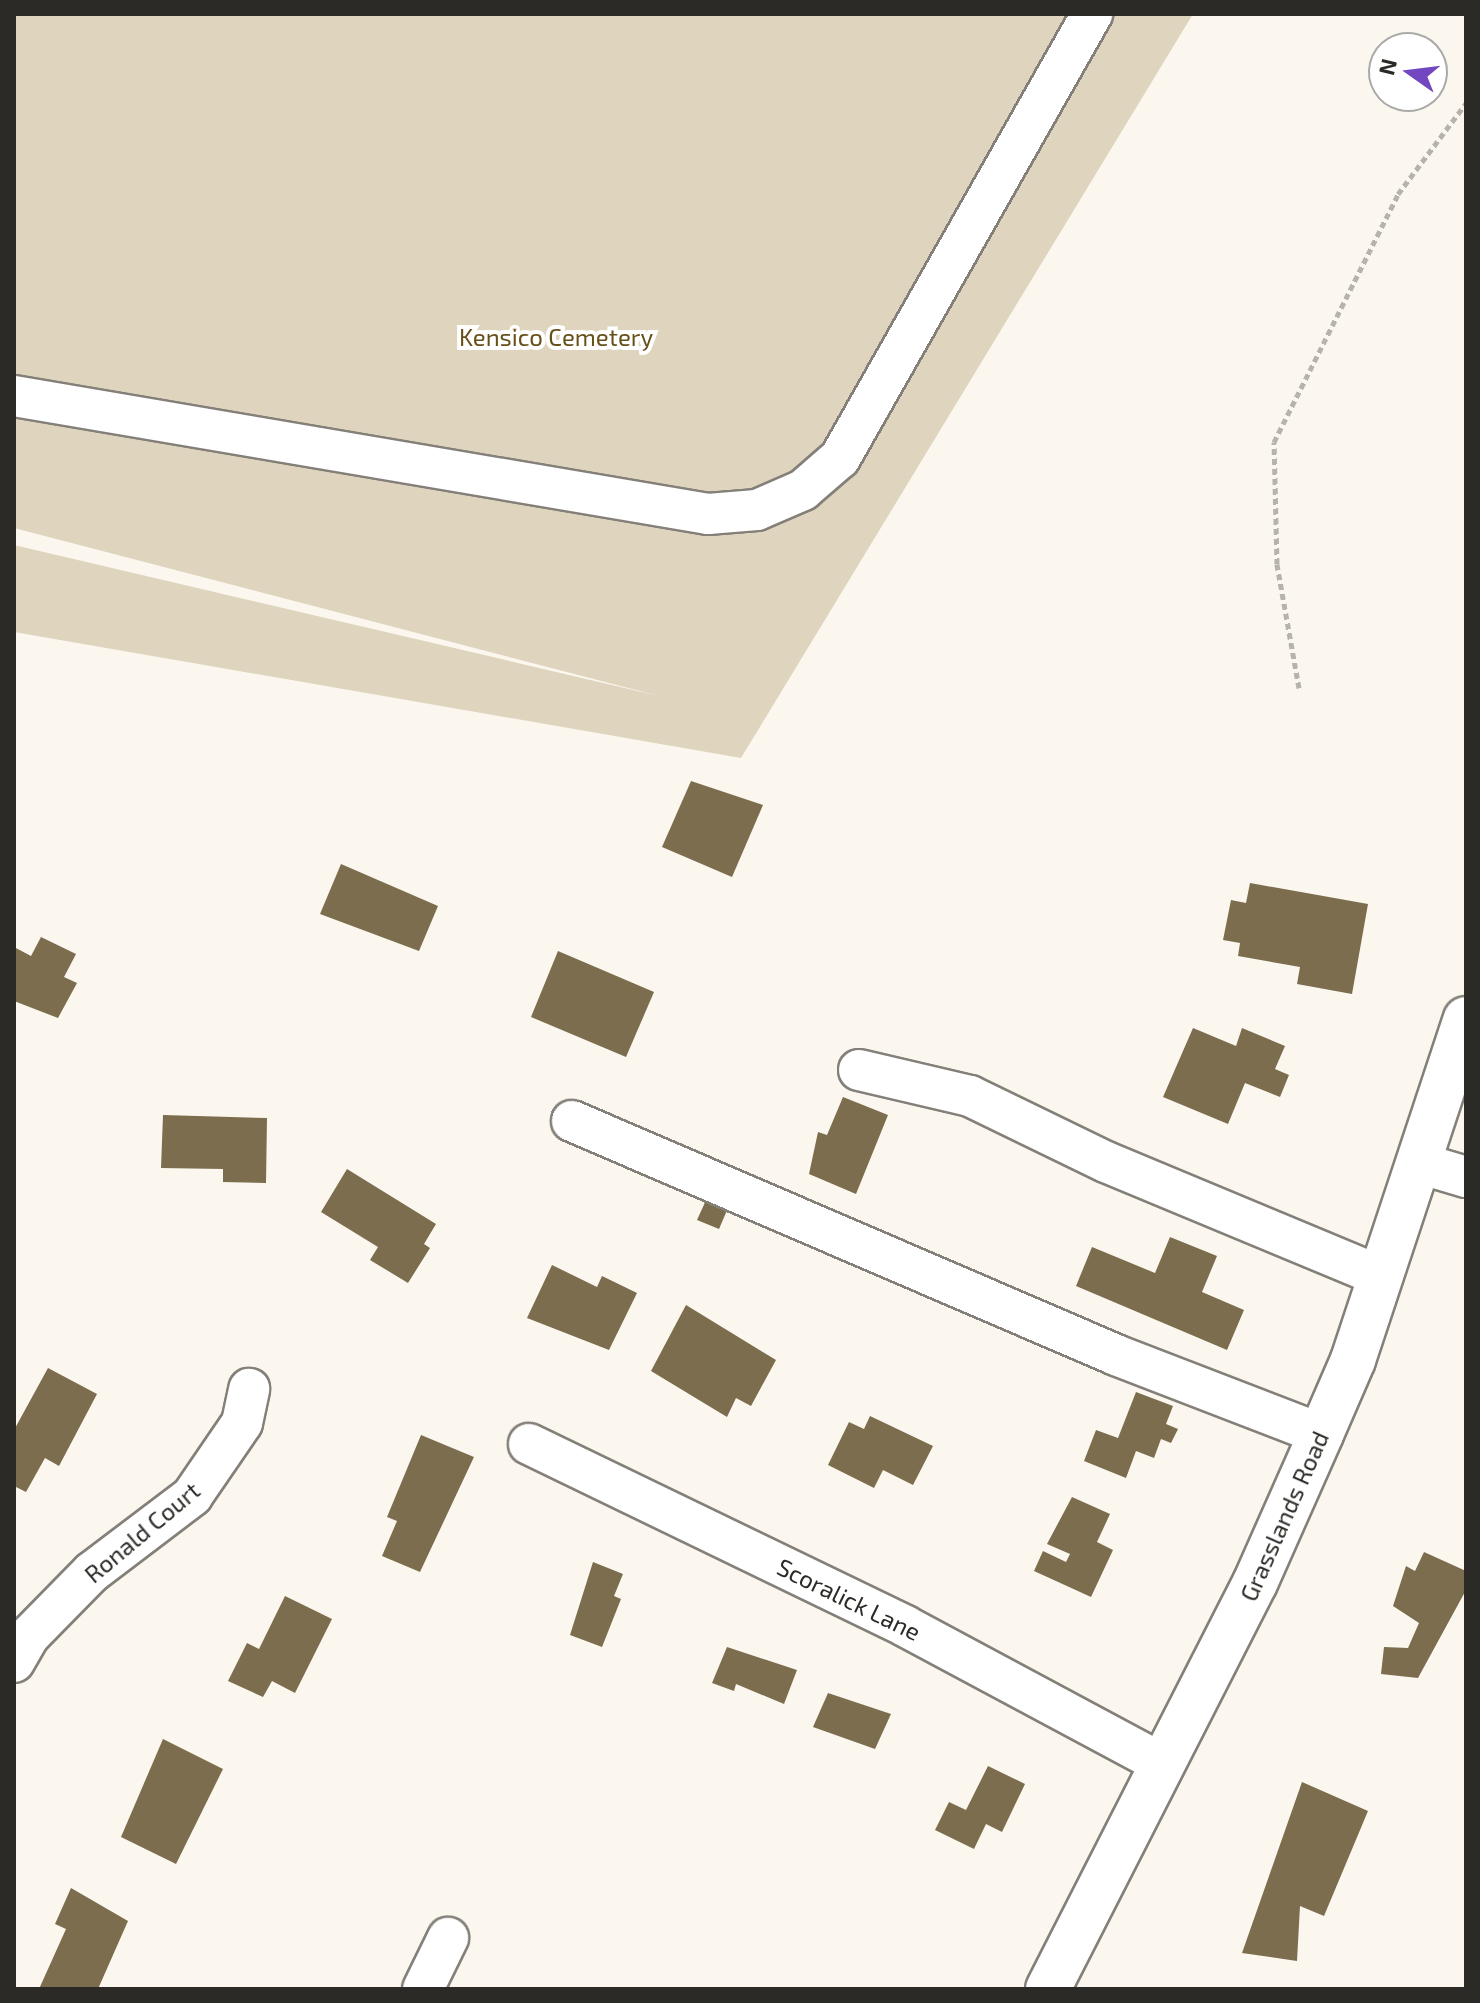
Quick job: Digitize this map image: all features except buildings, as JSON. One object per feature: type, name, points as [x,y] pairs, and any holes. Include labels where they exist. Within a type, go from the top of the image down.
[{"type":"main road","name":"Grasslands Road","points":[[1048,1989],[1255,1583],[1321,1434],[1382,1277],[1466,1019]]},
{"type":"street","points":[[14,396],[708,514],[757,510],[803,490],[840,458],[1092,14]]},
{"type":"street","points":[[859,1070],[970,1096],[1106,1162],[1382,1277]]},
{"type":"street","points":[[572,1121],[1116,1355],[1321,1434]]},
{"type":"street","points":[[1419,1163],[1466,1177]]},
{"type":"street","name":"Ronald Court","points":[[14,1662],[29,1636],[92,1572],[192,1496],[242,1423],[249,1389]]},
{"type":"street","name":"Scoralick Lane","points":[[529,1444],[905,1626],[1162,1764]]},
{"type":"street","points":[[423,1989],[448,1938]]},
{"type":"path","points":[[1299,688],[1277,564],[1274,442],[1398,194],[1466,103]]},
{"type":"green space","name":"Kensico Cemetery","points":[[14,14],[1193,14],[741,758],[14,632],[14,545],[659,696],[14,528]]}]
